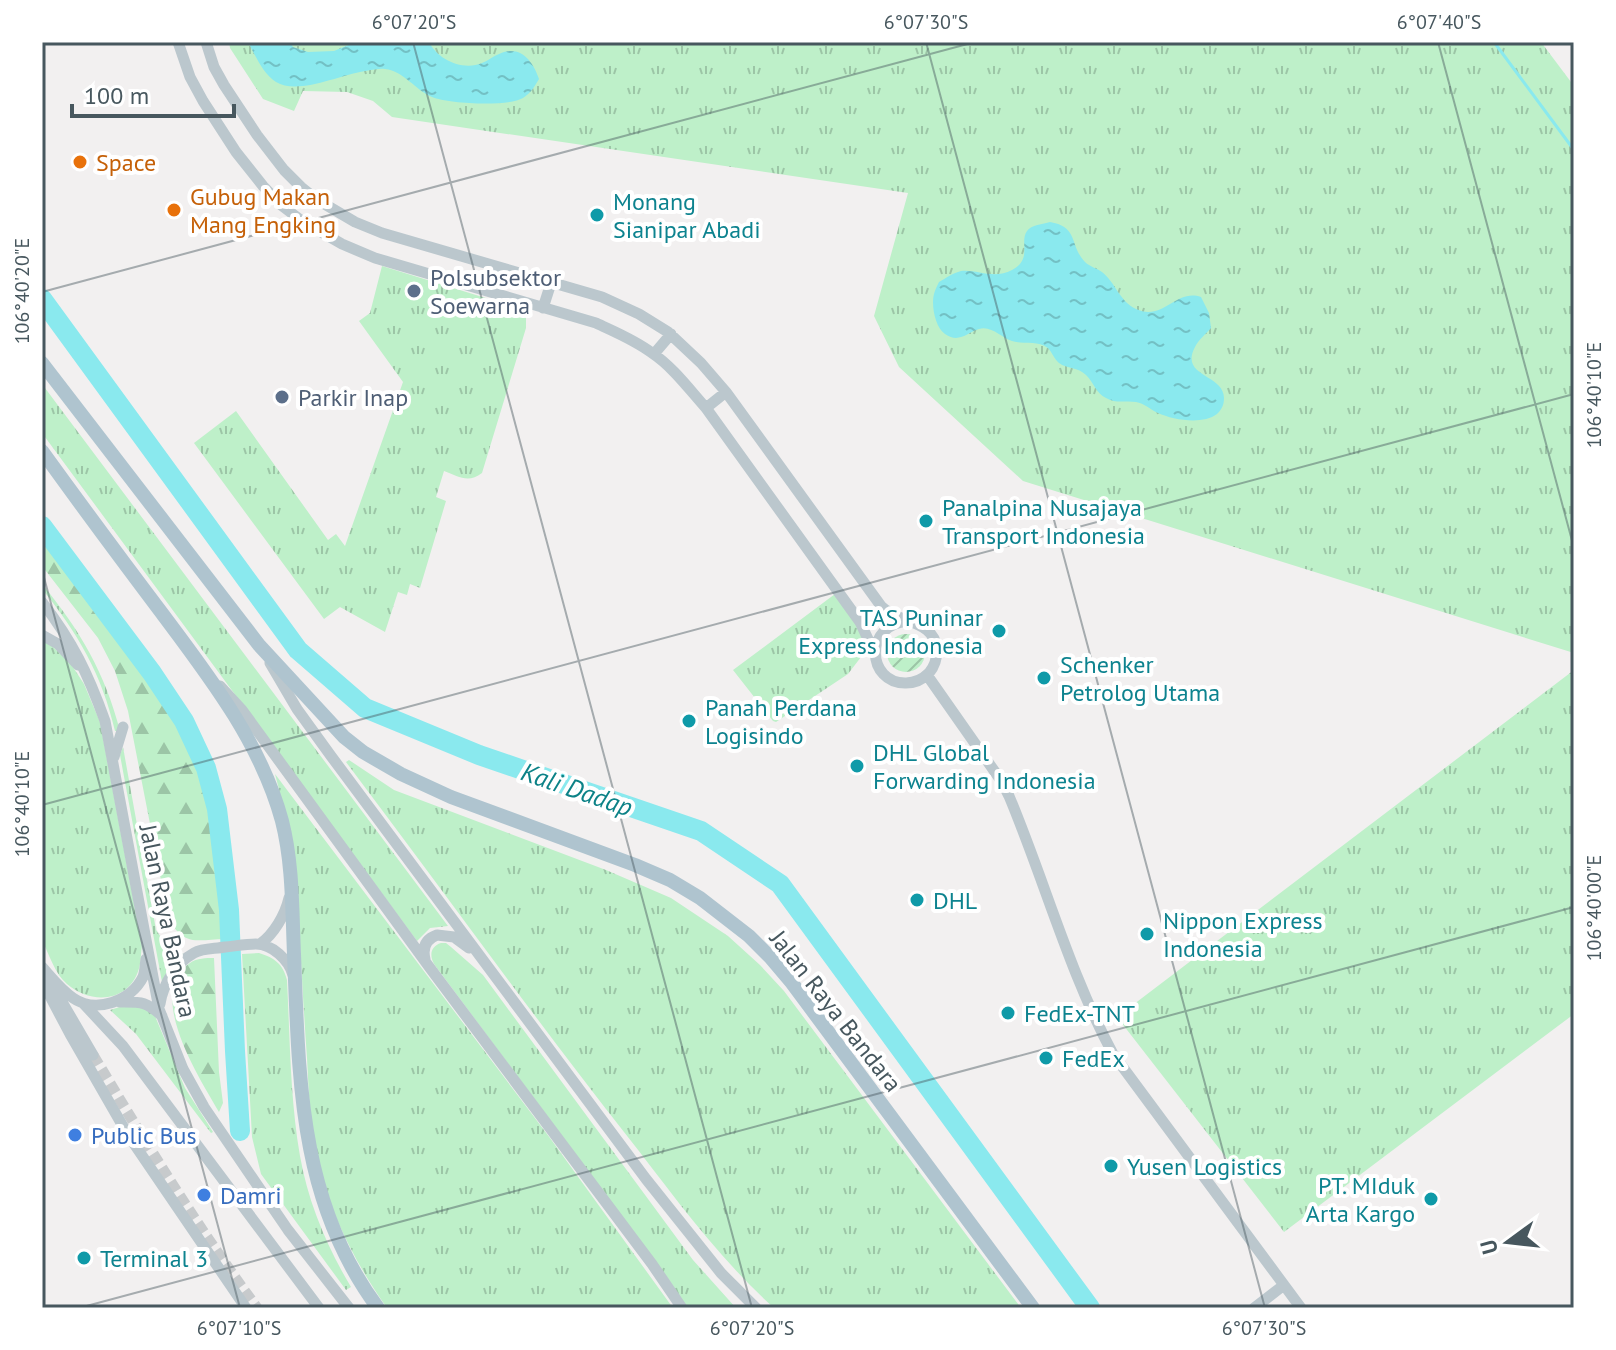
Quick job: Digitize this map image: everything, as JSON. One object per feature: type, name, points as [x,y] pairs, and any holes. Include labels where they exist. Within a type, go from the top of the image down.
[{"type":"main road","name":"Jalan Raya Bandara","points":[[42,363],[259,645],[344,737],[401,774],[451,797],[670,880],[700,898],[749,936],[792,983],[1033,1308]]},
{"type":"main road","points":[[42,451],[209,678],[251,746],[275,799],[283,824],[291,883],[305,1121],[311,1158],[339,1243],[365,1291],[378,1308]]},
{"type":"street","points":[[178,42],[190,77],[236,152],[281,205],[302,221],[342,244],[375,258],[596,323],[654,354],[706,408],[860,622],[879,668],[893,680],[911,683],[927,675],[936,658],[934,639],[922,625],[888,613],[881,606],[726,392],[671,334],[639,314],[602,297],[382,233],[355,222],[316,199],[284,170],[257,135],[214,67],[206,42]]},
{"type":"street","points":[[543,308],[551,283]]},
{"type":"street","points":[[654,354],[671,334]]},
{"type":"street","points":[[706,408],[726,392]]},
{"type":"street","name":"Jalan Raya Bandara","points":[[42,602],[71,642],[88,675],[105,721],[161,1012],[183,1069],[194,1091],[288,1230],[349,1308]]},
{"type":"street","points":[[875,655],[876,645],[884,630],[910,621]]},
{"type":"street","points":[[42,635],[58,644],[88,675]]},
{"type":"street","name":"Jalan Raya Bandara","points":[[259,645],[297,709],[646,1179],[721,1273],[756,1308]]},
{"type":"street","points":[[927,675],[1009,796],[1086,1000],[1113,1054],[1301,1308]]},
{"type":"street","points":[[209,678],[225,690],[242,710],[682,1308]]},
{"type":"street","points":[[113,760],[123,727]]},
{"type":"street","points":[[42,967],[73,999],[83,1003],[142,1002],[161,1012],[163,991],[182,961],[202,950],[258,944],[272,934],[287,906],[291,883]]},
{"type":"street","points":[[115,1001],[132,992],[143,977],[145,930]]},
{"type":"street","points":[[430,968],[424,948],[433,937],[443,934],[465,944],[490,968]]},
{"type":"street","points":[[258,944],[279,954],[291,966],[296,991]]},
{"type":"street","points":[[42,967],[93,1055]]},
{"type":"street","points":[[42,981],[128,1135],[246,1308]]},
{"type":"street","points":[[83,1003],[123,1046],[319,1308]]},
{"type":"street","points":[[1254,1308],[1284,1285]]},
{"type":"green space","points":[[229,42],[1541,42],[1574,86],[1574,653],[1023,481],[899,367],[874,316],[908,193],[392,117],[373,101],[347,92],[303,91],[294,111],[263,99]]},
{"type":"green space","points":[[382,266],[521,309],[526,316],[526,328],[482,473],[468,479],[444,471],[436,497],[446,501],[420,588],[410,584],[407,595],[398,592],[385,632],[340,607],[324,619],[194,443],[236,411],[328,540],[336,534],[345,546],[403,382],[359,321],[370,313]]},
{"type":"green space","points":[[42,384],[448,926],[430,928],[417,941],[42,433]]},
{"type":"green space","points":[[42,530],[150,675],[181,722],[203,769],[214,809],[225,939],[191,940],[179,933],[168,916],[128,711],[115,671],[98,638],[42,566]]},
{"type":"green space","points":[[42,584],[90,653],[107,690],[120,731],[115,731],[103,691],[87,656],[42,589]]},
{"type":"green space","points":[[835,594],[862,630],[861,657],[848,674],[776,722],[773,721],[733,670]]},
{"type":"green space","points":[[906,634],[920,639],[925,653],[920,667],[906,672],[892,667],[887,653],[892,639]]},
{"type":"green space","points":[[42,640],[71,664],[84,684],[100,722],[142,946],[136,977],[120,993],[110,996],[88,996],[67,984],[42,940]]},
{"type":"green space","points":[[1574,670],[1574,1014],[1284,1232],[1117,1017]]},
{"type":"green space","points":[[123,747],[156,930],[168,945],[184,954],[172,963],[162,982],[120,755]]},
{"type":"green space","points":[[349,760],[394,790],[606,870],[671,898],[728,936],[784,991],[1021,1308],[774,1308],[714,1246],[660,1178],[346,762]]},
{"type":"green space","points":[[275,774],[550,1138],[673,1308],[387,1308],[340,1226],[317,1158],[310,1115],[294,879],[290,843]]},
{"type":"green space","points":[[441,943],[446,943],[483,975],[693,1260],[736,1308],[686,1308],[669,1280],[434,964],[432,951]]},
{"type":"green space","points":[[259,953],[278,962],[287,980],[292,1090],[300,1156],[320,1224],[351,1287],[346,1290],[261,1174],[252,1137],[242,954]]},
{"type":"green space","points":[[214,958],[223,1103],[219,1112],[180,1036],[172,994],[177,977],[190,963]]},
{"type":"green space","points":[[123,1006],[143,1006],[155,1016],[185,1088],[213,1132],[136,1034],[110,1010]]},
{"type":"water","points":[[248,42],[290,42],[293,47],[308,52],[334,51],[356,42],[429,42],[445,59],[467,66],[513,51],[525,56],[539,79],[523,98],[478,104],[432,97],[398,73],[385,69],[306,86],[285,85],[267,74]]},
{"type":"water","points":[[1050,222],[1070,232],[1085,262],[1107,276],[1126,302],[1136,309],[1154,311],[1184,297],[1201,297],[1209,313],[1211,328],[1196,344],[1192,357],[1197,370],[1222,390],[1224,403],[1217,414],[1196,420],[1172,418],[1139,403],[1110,400],[1086,375],[1059,363],[1044,346],[1012,341],[983,328],[955,338],[942,331],[936,321],[933,304],[939,282],[961,271],[999,274],[1012,270],[1024,256],[1027,231]]},
{"type":"waterway","points":[[1494,42],[1574,150]]},
{"type":"waterway","name":"Kali Dadap","points":[[42,299],[298,650],[365,708],[479,755],[701,831],[780,884],[1090,1308]]},
{"type":"waterway","name":"Kali Dadap","points":[[42,526],[152,673],[184,721],[206,768],[217,809],[229,910],[240,1131]]},
{"type":"tunnel","points":[[93,1055],[172,1184],[257,1308]]},
{"type":"place","name":"Space","points":[[80,162]]},
{"type":"place","name":"Gubug Makan Mang Engking","points":[[174,210]]},
{"type":"place","name":"Monang Sianipar Abadi","points":[[597,215]]},
{"type":"place","name":"Polsubsektor Soewarna","points":[[414,291]]},
{"type":"place","name":"Parkir Inap","points":[[282,397]]},
{"type":"place","name":"Panalpina Nusajaya Transport Indonesia","points":[[926,521]]},
{"type":"place","name":"TAS Puninar Express Indonesia","points":[[999,631]]},
{"type":"place","name":"Schenker Petrolog Utama","points":[[1044,678]]},
{"type":"place","name":"Panah Perdana Logisindo","points":[[689,721]]},
{"type":"place","name":"DHL Global Forwarding Indonesia","points":[[857,766]]},
{"type":"place","name":"DHL","points":[[917,900]]},
{"type":"place","name":"Nippon Express Indonesia","points":[[1147,934]]},
{"type":"place","name":"FedEx-TNT","points":[[1008,1013]]},
{"type":"place","name":"FedEx","points":[[1046,1058]]},
{"type":"place","name":"Public Bus","points":[[75,1135]]},
{"type":"place","name":"Yusen Logistics","points":[[1111,1166]]},
{"type":"place","name":"Damri","points":[[204,1195]]},
{"type":"place","name":"PT. MIduk Arta Kargo","points":[[1431,1199]]},
{"type":"place","name":"Terminal 3","points":[[84,1258]]}]
